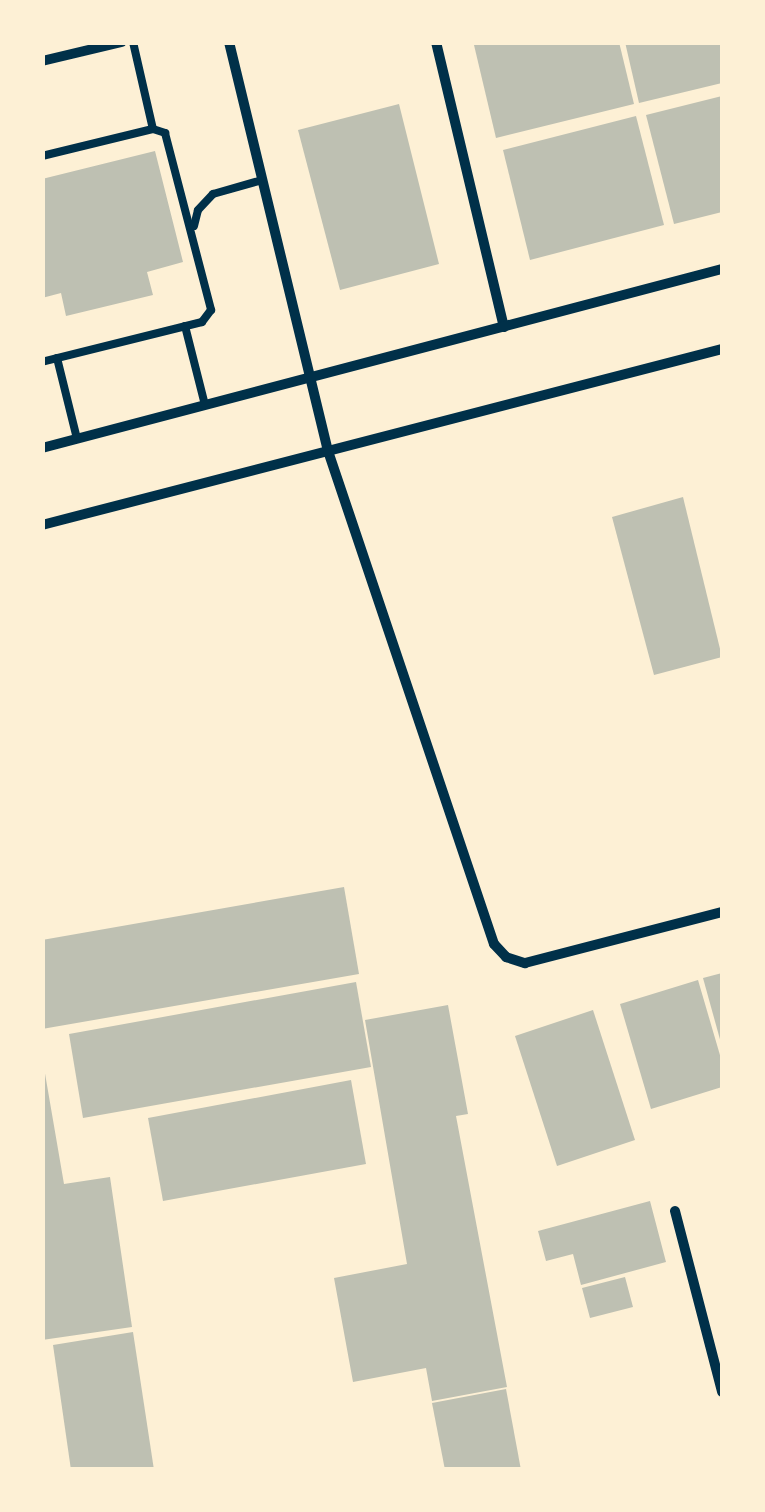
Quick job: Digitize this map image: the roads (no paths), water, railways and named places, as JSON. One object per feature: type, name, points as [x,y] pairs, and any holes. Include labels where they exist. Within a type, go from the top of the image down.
[{"type":"street","points":[[42,61],[122,42]]},
{"type":"street","points":[[229,42],[328,451],[491,938],[506,957],[532,962],[722,912]]},
{"type":"street","points":[[436,42],[504,327]]},
{"type":"street","points":[[42,448],[722,269]]},
{"type":"street","points":[[42,525],[722,349]]},
{"type":"street","points":[[675,1211],[722,1392]]},
{"type":"lane","points":[[133,42],[153,130]]},
{"type":"lane","points":[[42,156],[153,130],[167,136],[211,310],[202,322],[42,362]]},
{"type":"lane","points":[[195,240],[195,217],[206,199],[262,180]]},
{"type":"lane","points":[[185,326],[206,406]]},
{"type":"lane","points":[[57,358],[77,439]]}]
